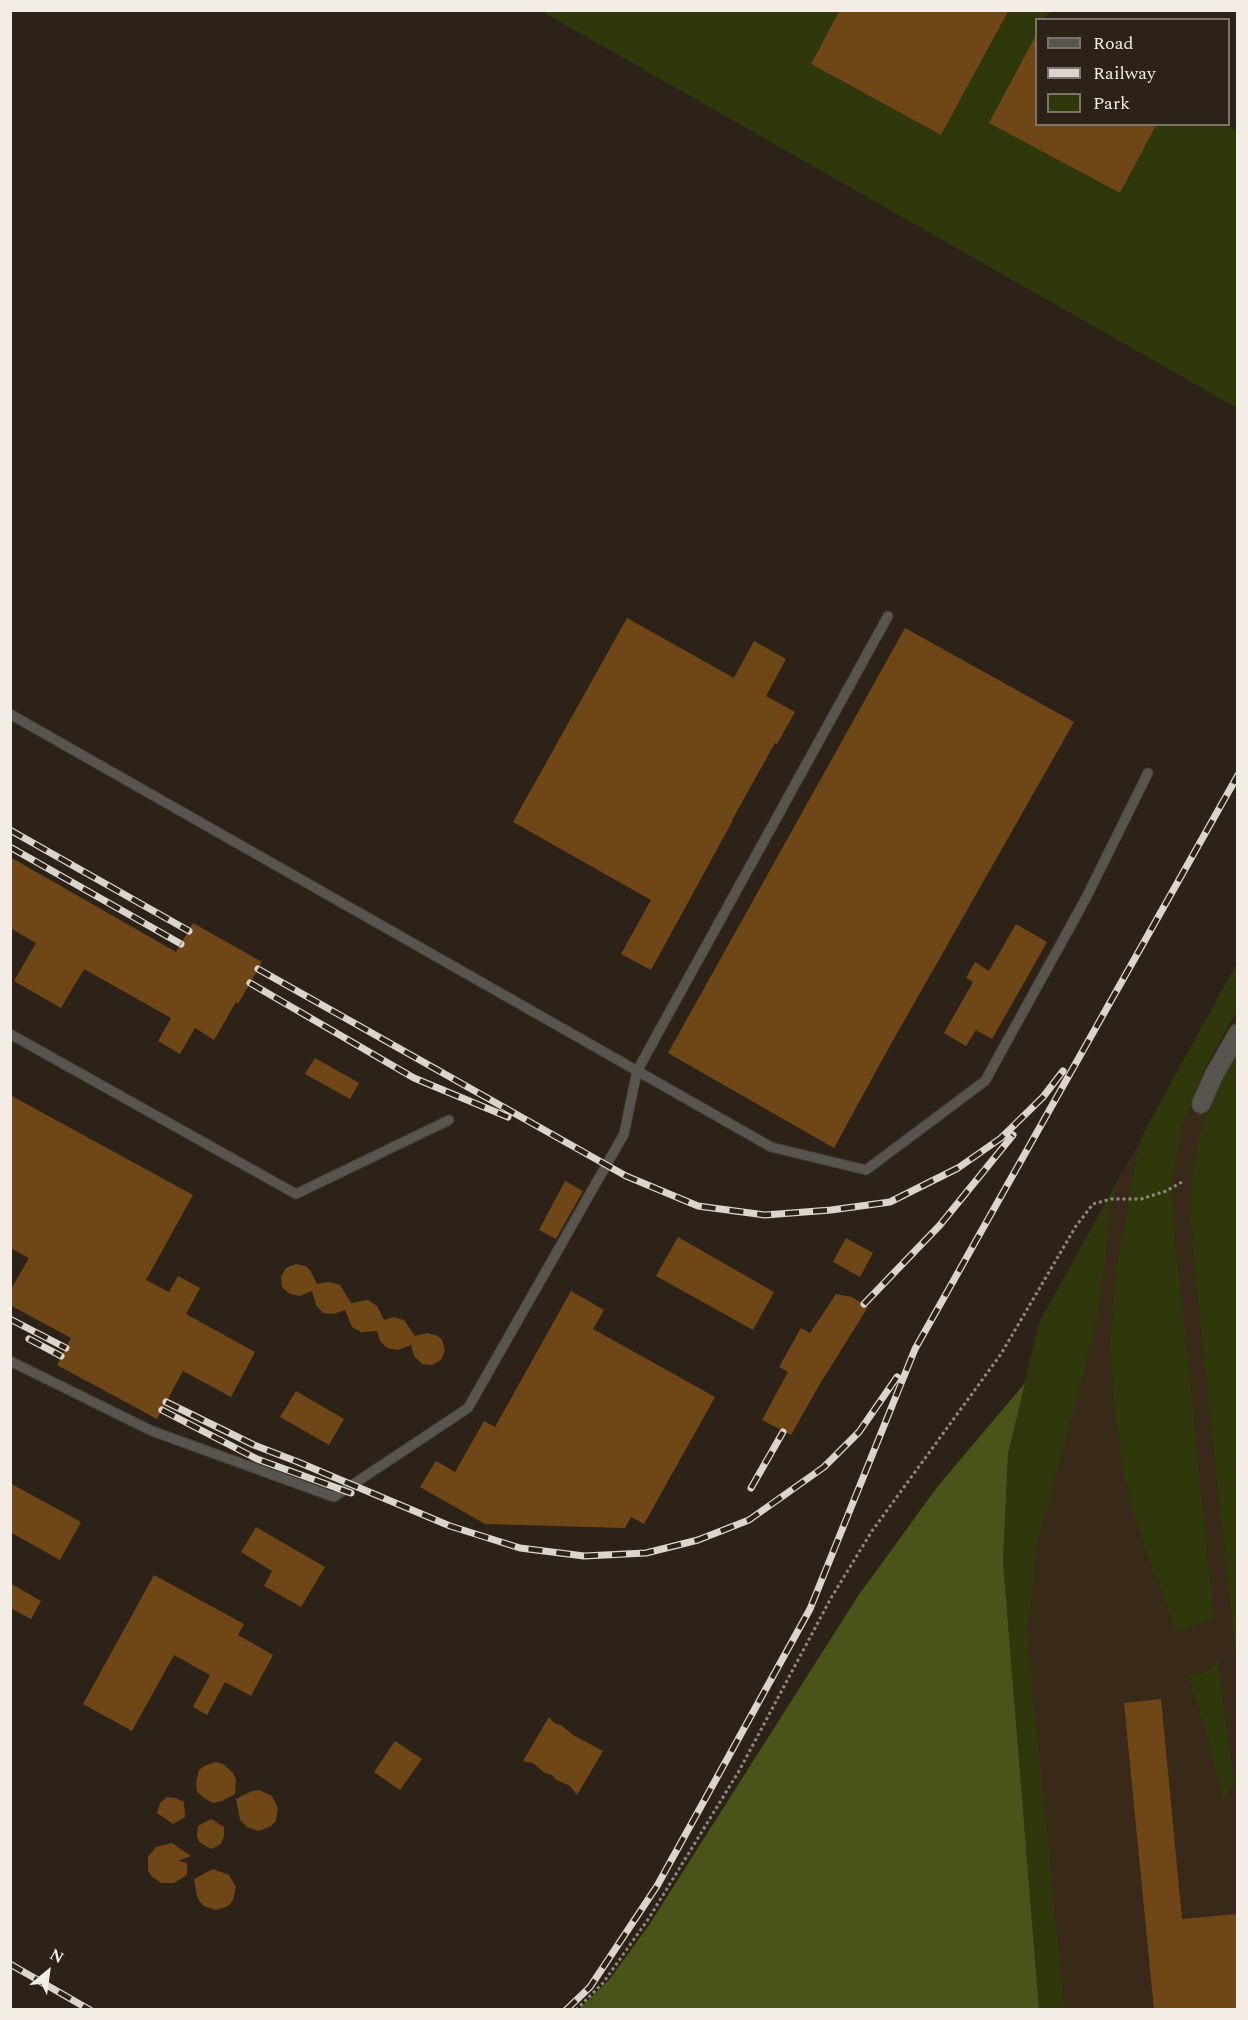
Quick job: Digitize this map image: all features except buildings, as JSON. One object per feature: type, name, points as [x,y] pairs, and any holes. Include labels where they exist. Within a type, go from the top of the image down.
[{"type":"street","points":[[1201,1104],[1215,1073],[1238,1033]]},
{"type":"lane","points":[[10,1360],[152,1431],[334,1497],[468,1408],[624,1134],[637,1071],[888,616]]},
{"type":"lane","points":[[10,714],[771,1147],[866,1170],[985,1081],[1086,898],[1148,773]]},
{"type":"lane","points":[[10,1034],[296,1194],[449,1119]]},
{"type":"path","points":[[576,2010],[603,1983],[649,1918],[740,1771],[831,1598],[872,1531],[1000,1354],[1076,1226],[1093,1204],[1111,1199],[1141,1199],[1166,1191],[1182,1182]]},
{"type":"shaded area","points":[[1183,1063],[1237,1088],[1237,2009],[1039,2010],[1008,1454],[1039,1323]]},
{"type":"green space","points":[[541,11],[840,11],[811,64],[941,135],[1009,11],[1050,11],[1046,18],[1035,18],[1035,37],[990,123],[1120,193],[1156,126],[1227,126],[1237,131],[1237,408]]},
{"type":"green space","points":[[1237,963],[1237,1011],[1203,1072],[1180,1134],[1172,1181],[1173,1218],[1214,1618],[1177,1632],[1141,1538],[1124,1476],[1114,1403],[1110,1342],[1116,1273],[1143,1134]]},
{"type":"green space","points":[[1237,1047],[1237,1669],[1194,1261],[1191,1204],[1196,1156],[1205,1118],[1211,1100]]},
{"type":"green space","points":[[1123,1171],[1111,1205],[1100,1302],[1083,1376],[1036,1548],[1027,1637],[1065,2009],[1039,2009],[1003,1561],[1008,1454],[1039,1323]]},
{"type":"green space","points":[[1025,1383],[1008,1454],[1003,1561],[1039,2009],[579,2009],[609,1980],[649,1925],[858,1596],[938,1486]]},
{"type":"green space","points":[[1217,1657],[1234,1783],[1222,1802],[1212,1753],[1187,1673],[1202,1674],[1210,1670]]},
{"type":"railway","points":[[566,2010],[590,1987],[657,1886],[810,1609],[915,1349],[1238,775]]},
{"type":"railway","points":[[10,830],[189,931]]},
{"type":"railway","points":[[10,847],[181,944]]},
{"type":"railway","points":[[258,969],[626,1176],[698,1206],[765,1215],[831,1210],[890,1202],[958,1168],[1001,1138],[1043,1097],[1063,1071]]},
{"type":"railway","points":[[250,983],[414,1078],[508,1117]]},
{"type":"railway","points":[[864,1304],[940,1225],[1013,1135]]},
{"type":"railway","points":[[10,1319],[66,1348]]},
{"type":"railway","points":[[29,1339],[61,1356]]},
{"type":"railway","points":[[166,1402],[254,1445],[450,1526],[520,1548],[584,1556],[646,1553],[698,1540],[749,1520],[824,1467],[859,1432],[897,1377]]},
{"type":"railway","points":[[162,1410],[257,1459],[351,1493]]},
{"type":"railway","points":[[751,1488],[783,1432]]},
{"type":"railway","points":[[10,1964],[90,2010]]}]
